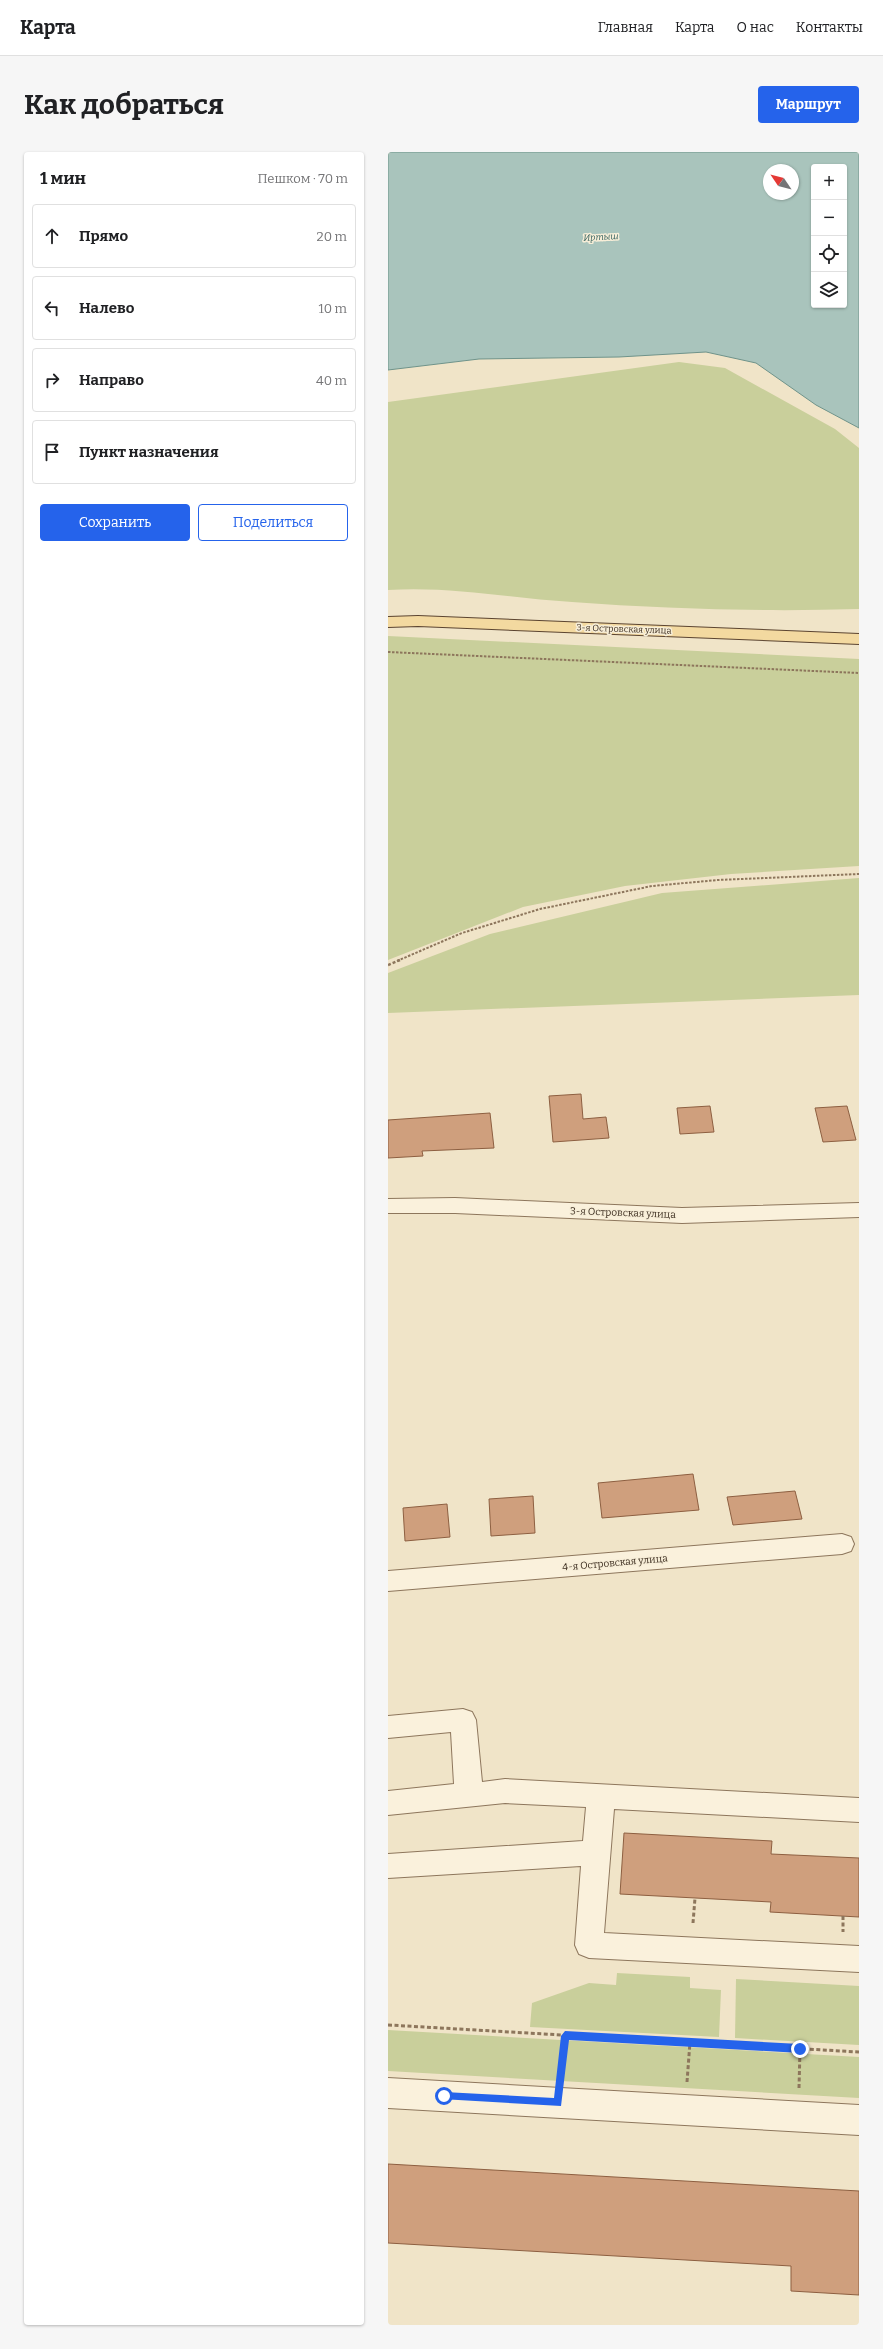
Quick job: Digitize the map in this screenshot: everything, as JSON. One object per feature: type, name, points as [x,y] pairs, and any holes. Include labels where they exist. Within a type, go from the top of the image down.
[{"type":"main road","name":"3-я Островская улица","points":[[388,622],[418,621],[859,640]]},
{"type":"street","name":"3-я Островская улица","points":[[388,1206],[432,1204],[656,1215],[752,1215],[859,1210]]},
{"type":"street","name":"4-я Островская улица","points":[[388,1582],[842,1544]]},
{"type":"street","points":[[388,1727],[463,1720],[469,1795]]},
{"type":"street","points":[[388,1803],[506,1791],[859,1810]]},
{"type":"street","points":[[601,1796],[589,1945],[859,1959]]},
{"type":"street","points":[[388,1866],[597,1853]]},
{"type":"street","points":[[388,2093],[859,2120]]},
{"type":"path","points":[[388,652],[859,672]]},
{"type":"path","points":[[388,965],[462,933],[540,909],[652,886],[718,880],[859,874]]},
{"type":"path","points":[[693,1929],[695,1898]]},
{"type":"path","points":[[843,1916],[843,1937]]},
{"type":"path","points":[[388,2026],[859,2052]]},
{"type":"path","points":[[558,2102],[565,2036]]},
{"type":"path","points":[[686,2110],[690,2042]]},
{"type":"path","points":[[799,2117],[800,2049]]},
{"type":"green space","points":[[679,362],[725,368],[835,429],[859,448],[859,609],[751,610],[680,608],[572,602],[457,591],[411,589],[388,590],[388,402]]},
{"type":"green space","points":[[388,636],[859,659],[859,866],[731,874],[625,886],[523,907],[388,960]]},
{"type":"green space","points":[[859,878],[859,995],[388,1013],[388,973],[490,934],[662,893]]},
{"type":"green space","points":[[617,1973],[690,1977],[690,1988],[721,1990],[719,2037],[530,2027],[532,2003],[589,1983],[616,1985]]},
{"type":"green space","points":[[736,1979],[859,1986],[859,2045],[735,2038]]},
{"type":"green space","points":[[388,2030],[859,2057],[859,2098],[388,2071]]},
{"type":"water","name":"Иртыш","points":[[388,152],[859,152],[859,428],[816,405],[756,363],[706,352],[619,357],[479,359],[388,370]]},
{"type":"building","points":[[581,1094],[583,1119],[606,1117],[609,1138],[553,1142],[549,1096]]},
{"type":"building","points":[[710,1106],[714,1132],[680,1134],[677,1108]]},
{"type":"building","points":[[847,1106],[856,1140],[823,1142],[815,1108]]},
{"type":"building","points":[[490,1113],[494,1148],[422,1151],[423,1156],[388,1158],[388,1120]]},
{"type":"building","points":[[693,1474],[699,1510],[602,1518],[598,1483]]},
{"type":"building","points":[[795,1491],[802,1519],[733,1525],[727,1497]]},
{"type":"building","points":[[533,1496],[535,1533],[491,1536],[489,1499]]},
{"type":"building","points":[[447,1504],[450,1537],[405,1541],[403,1508]]},
{"type":"building","points":[[624,1833],[772,1841],[771,1854],[859,1858],[859,1917],[770,1912],[771,1902],[620,1894]]},
{"type":"building","points":[[388,2164],[859,2191],[859,2295],[791,2291],[791,2266],[388,2243]]},
{"type":"route","points":[[444,2096],[558,2102],[565,2036],[800,2049]]}]
